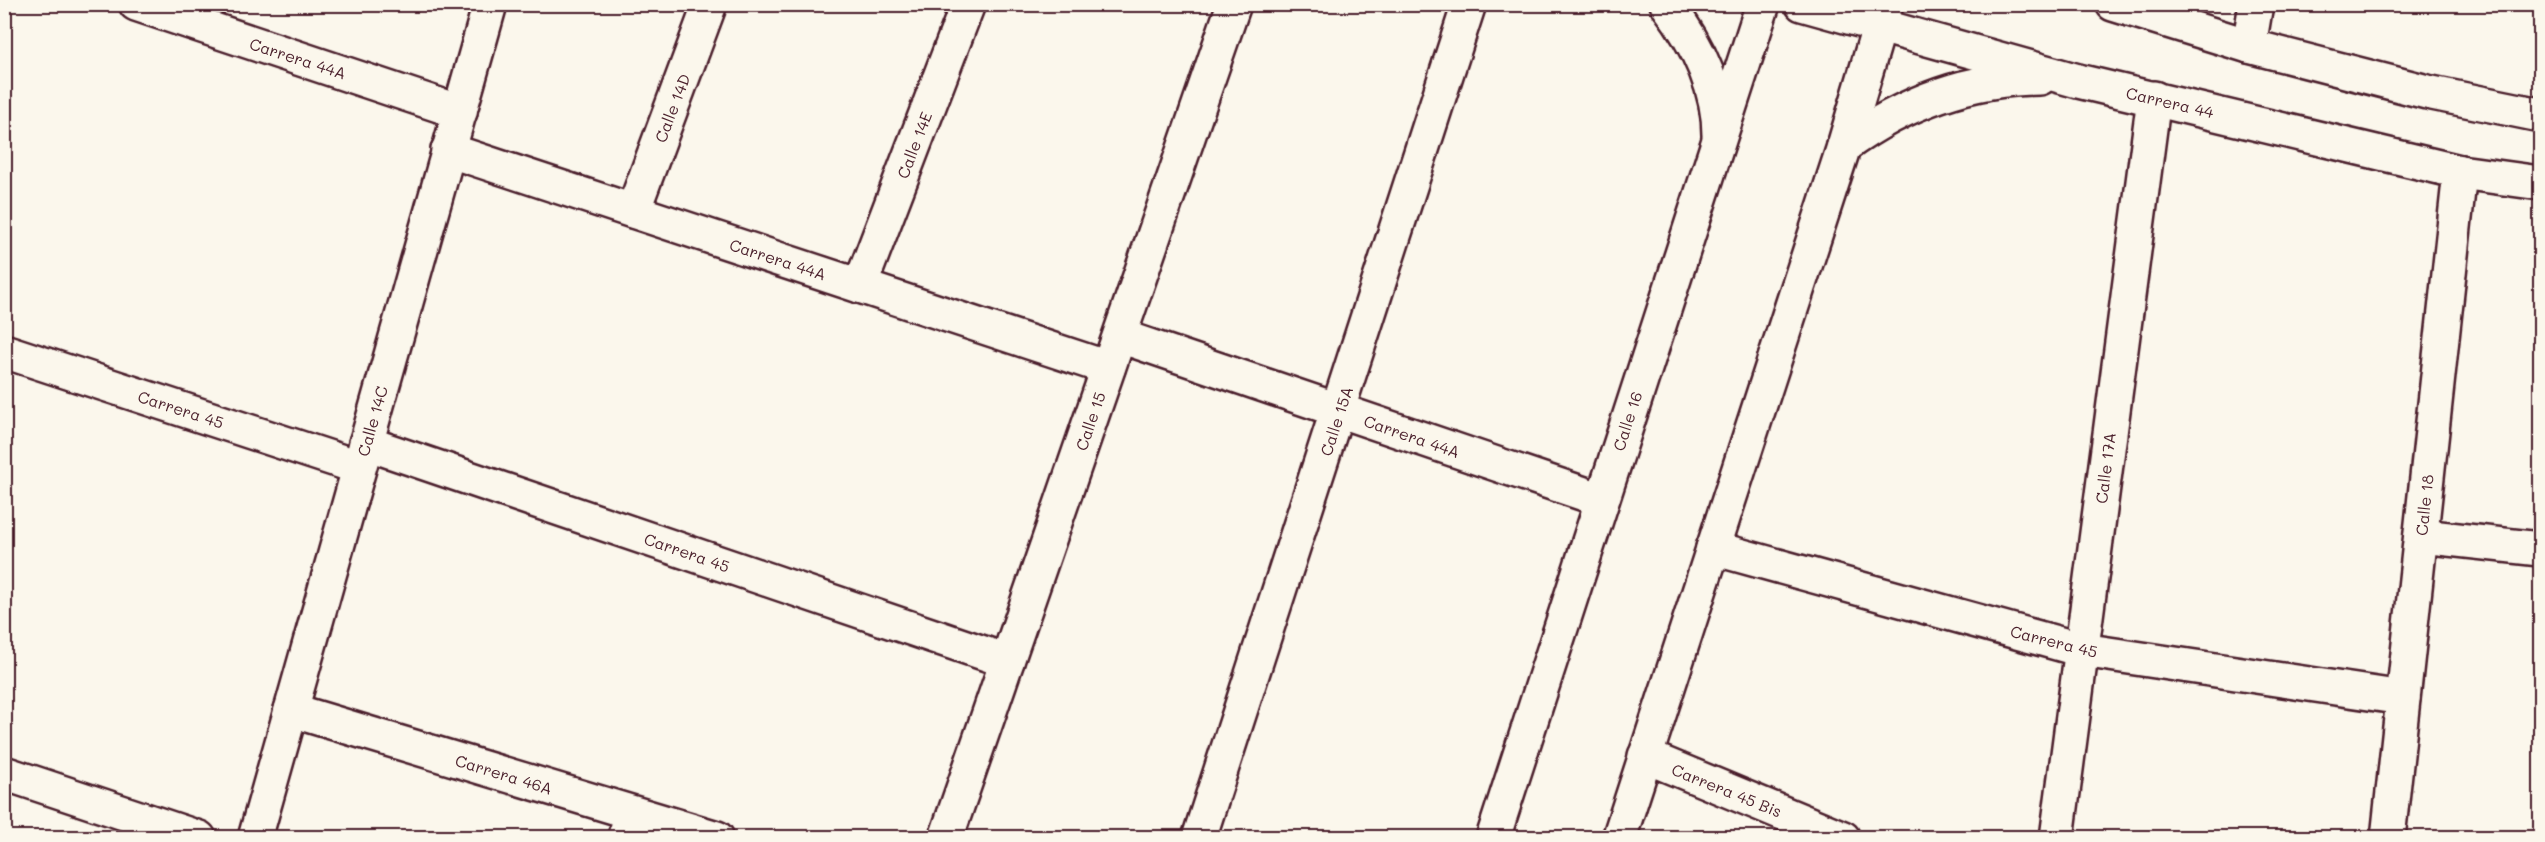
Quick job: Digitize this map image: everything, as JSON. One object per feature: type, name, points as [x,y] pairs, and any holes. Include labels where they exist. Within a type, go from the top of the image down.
[{"type":"street","name":"Carrera 44A","points":[[136,4],[460,112]]},
{"type":"street","name":"Calle 14C","points":[[255,837],[489,4]]},
{"type":"street","name":"Calle 14D","points":[[633,211],[710,4]]},
{"type":"street","name":"Calle 14E","points":[[860,286],[968,4]]},
{"type":"street","name":"Calle 15","points":[[946,837],[1234,4]]},
{"type":"street","name":"Calle 15A","points":[[1200,837],[1470,4]]},
{"type":"street","points":[[1667,4],[1692,41],[1710,80],[1719,117],[1719,135]]},
{"type":"street","name":"Calle 16","points":[[1492,837],[1763,4]]},
{"type":"street","name":"Carrera 44","points":[[1803,4],[1883,15],[2078,81],[2460,172],[2541,183]]},
{"type":"street","points":[[2113,4],[2249,46],[2427,92],[2541,115]]},
{"type":"street","points":[[2249,46],[2256,4]]},
{"type":"street","points":[[1619,837],[1844,146],[1883,15]]},
{"type":"street","points":[[1844,146],[1886,118],[1955,89],[2028,78],[2078,81]]},
{"type":"street","name":"Calle 17A","points":[[2057,837],[2154,98]]},
{"type":"street","name":"Carrera 44A","points":[[448,150],[1108,368]]},
{"type":"street","name":"Calle 18","points":[[2388,837],[2460,172]]},
{"type":"street","name":"Carrera 44A","points":[[1120,336],[1602,500]]},
{"type":"street","name":"Carrera 45","points":[[4,351],[362,455],[1007,661]]},
{"type":"street","points":[[2421,536],[2541,549]]},
{"type":"street","name":"Carrera 45","points":[[1713,548],[2082,650],[2403,698]]},
{"type":"street","name":"Carrera 46A","points":[[291,710],[622,824],[717,837]]},
{"type":"street","name":"Carrera 45 Bis","points":[[1646,756],[1843,837]]},
{"type":"street","points":[[4,773],[199,837]]}]
